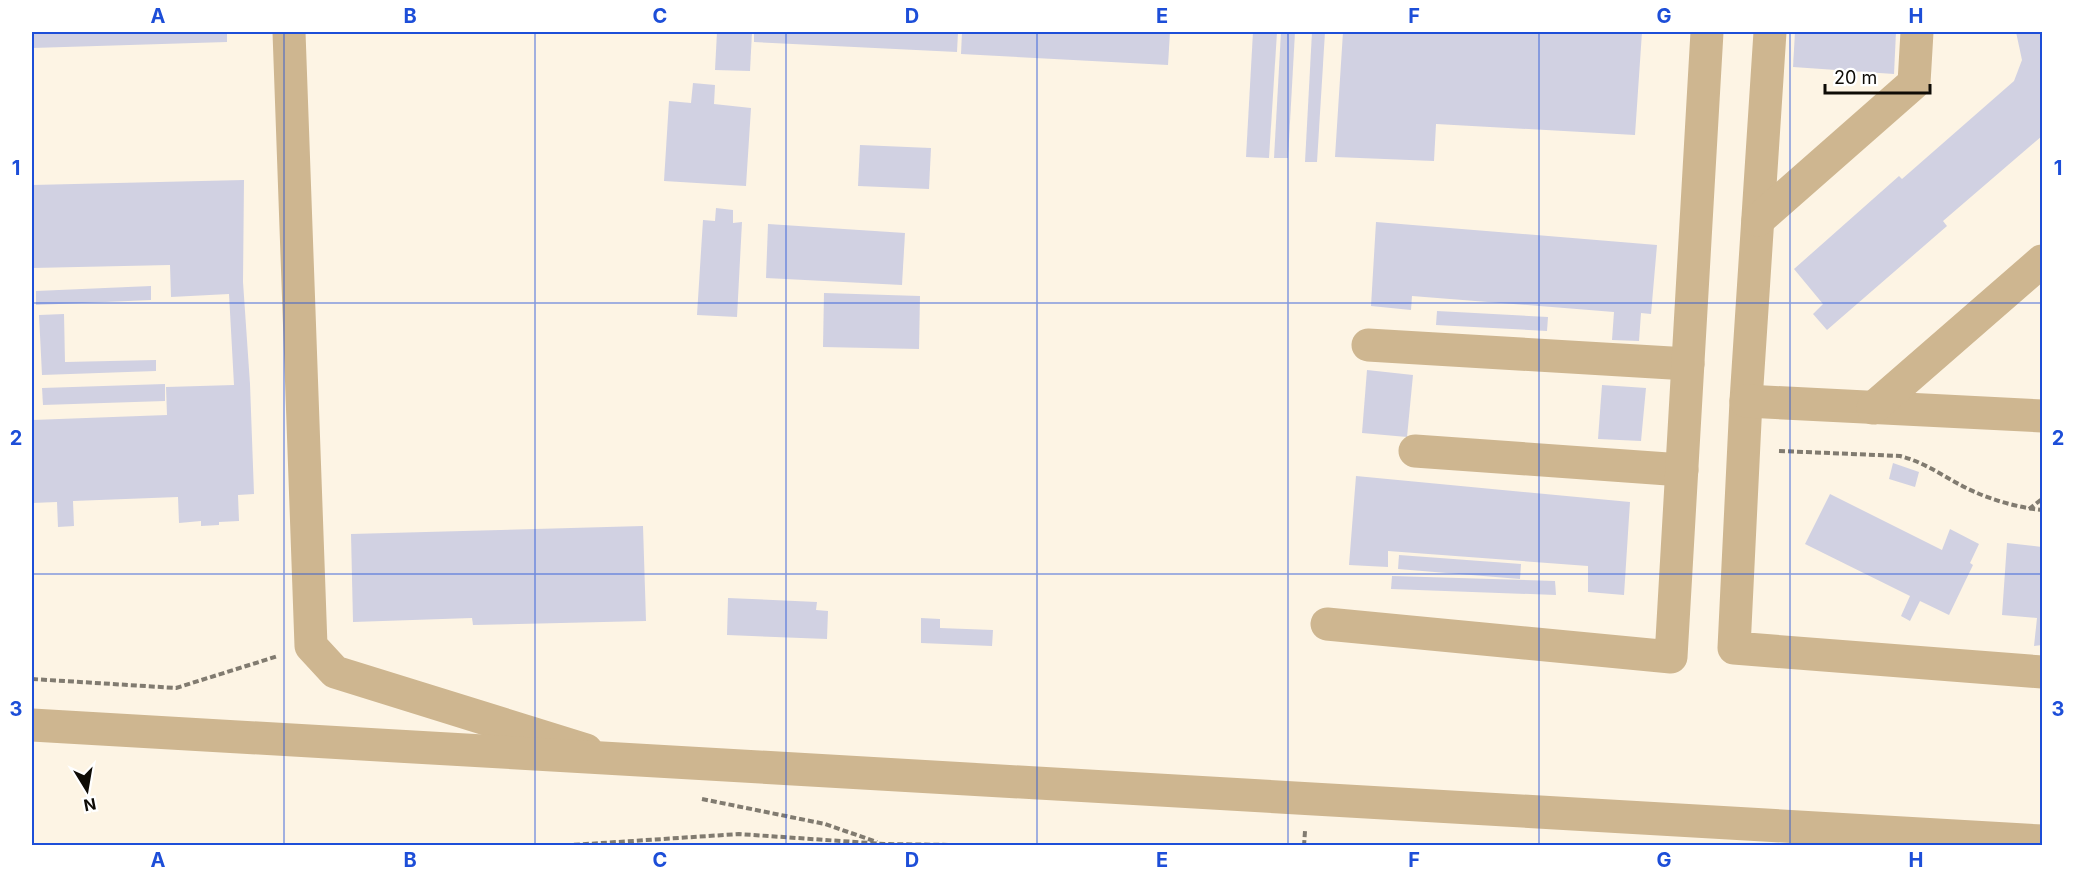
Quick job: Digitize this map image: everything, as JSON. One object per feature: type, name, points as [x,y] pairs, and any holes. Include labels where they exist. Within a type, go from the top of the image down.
[{"type":"street","points":[[289,32],[311,646],[335,672],[603,755]]},
{"type":"street","points":[[1327,624],[1671,657],[1707,32]]},
{"type":"street","points":[[1770,32],[1746,401],[1734,648],[2043,672]]},
{"type":"street","points":[[1758,220],[1914,83],[1917,32]]},
{"type":"street","points":[[1873,408],[2043,261]]},
{"type":"street","points":[[1368,345],[1688,364]]},
{"type":"street","points":[[1746,401],[2043,416]]},
{"type":"street","points":[[1415,451],[1682,470]]},
{"type":"street","points":[[32,725],[603,755],[2043,841]]},
{"type":"path","points":[[1744,449],[1900,456],[1916,460],[1976,493],[2029,509],[2043,510]]},
{"type":"path","points":[[2029,509],[2043,499]]},
{"type":"path","points":[[32,679],[176,688],[311,646]]},
{"type":"path","points":[[691,797],[825,824],[885,845]]},
{"type":"path","points":[[556,846],[739,834],[885,845],[1019,846]]},
{"type":"building","points":[[32,32],[227,32],[227,42],[32,48]]},
{"type":"building","points":[[717,32],[752,32],[750,71],[715,70]]},
{"type":"building","points":[[754,32],[958,32],[957,52],[754,42]]},
{"type":"building","points":[[962,32],[1170,32],[1168,65],[961,54]]},
{"type":"building","points":[[1253,32],[1277,32],[1269,158],[1246,157]]},
{"type":"building","points":[[1281,32],[1295,32],[1288,158],[1274,158]]},
{"type":"building","points":[[1312,32],[1325,32],[1317,162],[1305,162]]},
{"type":"building","points":[[1343,32],[1642,32],[1635,135],[1436,124],[1434,161],[1335,157]]},
{"type":"building","points":[[1795,32],[1896,32],[1894,74],[1793,67]]},
{"type":"building","points":[[2016,32],[2042,32],[2042,136],[1943,221],[1947,226],[1827,330],[1813,314],[1823,304],[1794,269],[1899,176],[1902,179],[2014,81],[2022,60]]},
{"type":"building","points":[[693,83],[715,85],[714,104],[751,108],[746,186],[664,181],[669,101],[691,103]]},
{"type":"building","points":[[860,145],[931,148],[929,189],[858,186]]},
{"type":"building","points":[[244,180],[243,282],[254,494],[238,495],[239,521],[219,522],[219,525],[201,526],[201,521],[179,523],[178,497],[73,501],[74,526],[58,527],[57,502],[32,503],[32,420],[167,415],[166,387],[234,385],[229,294],[171,297],[170,265],[32,268],[32,185]]},
{"type":"building","points":[[716,208],[733,210],[733,223],[742,222],[737,317],[697,315],[703,220],[715,221]]},
{"type":"building","points":[[1376,222],[1657,245],[1651,314],[1641,313],[1639,341],[1612,340],[1614,312],[1412,296],[1411,310],[1371,306]]},
{"type":"building","points":[[768,224],[905,233],[902,285],[766,278]]},
{"type":"building","points":[[151,286],[151,300],[36,305],[36,291]]},
{"type":"building","points":[[824,293],[920,296],[919,349],[823,347]]},
{"type":"building","points":[[1437,311],[1548,317],[1547,331],[1436,325]]},
{"type":"building","points":[[64,314],[65,362],[156,360],[156,371],[42,375],[39,315]]},
{"type":"building","points":[[1367,370],[1413,375],[1407,437],[1362,433]]},
{"type":"building","points":[[165,384],[165,401],[43,405],[42,388]]},
{"type":"building","points":[[1602,385],[1646,388],[1641,441],[1598,439]]},
{"type":"building","points":[[1893,463],[1919,472],[1915,487],[1889,479]]},
{"type":"building","points":[[1356,476],[1630,502],[1624,595],[1588,592],[1588,566],[1388,551],[1388,567],[1349,565]]},
{"type":"building","points":[[1830,494],[1942,550],[1950,529],[1979,544],[1970,563],[1973,565],[1949,615],[1920,601],[1910,621],[1901,616],[1910,596],[1805,544]]},
{"type":"building","points":[[643,526],[646,621],[473,625],[472,618],[353,622],[351,534]]},
{"type":"building","points":[[2007,543],[2042,547],[2040,561],[2042,562],[2042,645],[2034,646],[2037,618],[2002,615]]},
{"type":"building","points":[[1399,555],[1521,564],[1520,579],[1398,569]]},
{"type":"building","points":[[1392,576],[1555,581],[1556,595],[1391,589]]},
{"type":"building","points":[[728,598],[817,602],[816,610],[828,611],[827,639],[727,635]]},
{"type":"building","points":[[921,618],[940,619],[940,628],[993,630],[992,646],[921,643]]}]
